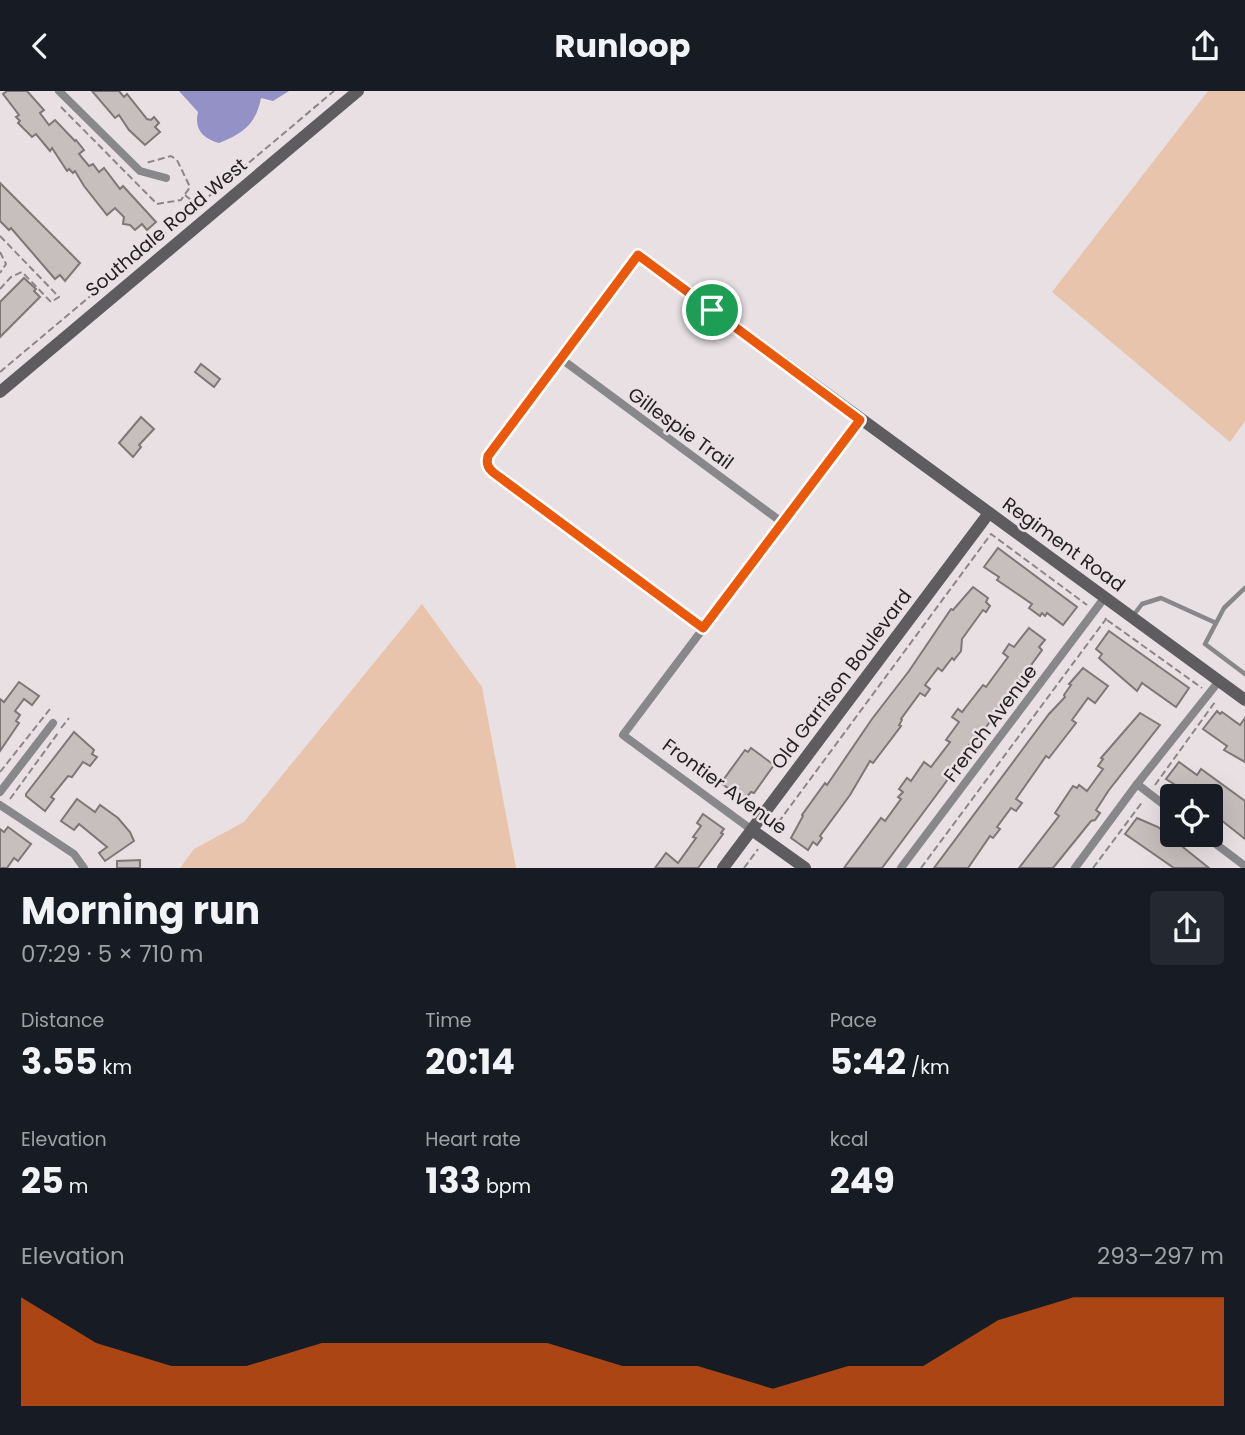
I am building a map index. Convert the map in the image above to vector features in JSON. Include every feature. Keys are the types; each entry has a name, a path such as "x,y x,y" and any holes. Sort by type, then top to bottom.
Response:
{"street":[{"path":"59,91 140,171 166,178"},
{"name":"Southdale Road West","path":"0,392 358,91"},
{"path":"638,255 488,456 489,468 494,473 703,628 860,420"},
{"name":"Regiment Road","path":"638,255 1245,700"},
{"name":"Gillespie Trail","path":"560,358 783,523"},
{"name":"Old Garrison Boulevard","path":"723,868 989,513"},
{"name":"French Avenue","path":"901,868 1105,597"},
{"name":"Frontier Avenue","path":"703,628 623,735 805,868"},
{"path":"1075,868 1137,784 1219,681"},
{"path":"0,792 53,723"},
{"path":"1137,784 1160,802"},
{"path":"0,805 74,854 84,868"},
{"path":"1220,847 1245,866"}],"lane":[{"path":"1245,588 1224,608 1205,644 1245,674"},
{"path":"1132,617 1142,604 1161,598 1216,623"}],"path":[{"path":"0,372 334,91"},
{"path":"185,194 192,202"},
{"path":"0,236 59,297 51,302 22,272 11,277 0,289"},
{"path":"0,252 6,264 0,273"},
{"path":"768,835 991,534 1087,605"},
{"path":"1097,612 1206,692"},
{"path":"922,868 1106,619"},
{"path":"1156,784 1216,701"},
{"path":"0,772 50,709"},
{"path":"9,800 69,718"},
{"path":"1093,868 1148,795"},
{"path":"744,868 760,846"}],"shaded area":[{"path":"1208,91 1245,91 1245,421 1230,442 1052,292"},
{"path":"422,604 482,687 516,868 180,868 194,849 244,822"}],"water":[{"path":"179,91 289,91 273,101 261,98 256,115 247,127 219,143 208,139 201,132 197,124 198,112"}],"building":[{"path":"7,91 27,91 44,110 40,113 49,125 55,120 76,140 84,150 79,154 89,166 93,164 99,172 104,168 120,189 123,186 156,222 147,230 142,224 135,230 130,225 123,224 124,217 115,208 107,215 75,171 67,171 52,148 50,151 36,134 32,137 18,123 20,121 16,117 19,115 3,94"},
{"path":"92,91 119,91 124,97 127,94 147,119 154,117 159,123 155,127 160,132 145,145 129,130 119,115 115,118"},
{"path":"0,183 80,263 65,281 60,275 55,279 11,228 9,230 0,221"},
{"path":"24,278 40,297 0,337 0,302"},
{"path":"201,364 220,379 214,387 195,372"},
{"path":"141,417 154,429 139,445 141,447 133,457 119,443"},
{"path":"998,548 1077,607 1063,625 1047,613 1040,616 1029,608 1032,604 997,580 999,577 984,567"},
{"path":"973,587 988,598 986,602 990,606 986,612 983,610 962,639 961,651 954,660 952,658 942,671 938,668 925,685 930,689 925,696 920,693 901,719 901,726 873,763 870,761 850,795 820,836 822,838 817,845 813,842 808,850 791,838 802,815 825,783 827,785 951,609 953,610"},
{"path":"1029,628 1045,640 1039,647 1042,650 984,730 981,728 969,745 971,747 882,868 844,868 881,818 885,821 901,799 898,797 903,792 899,789 907,778 911,781 924,762 931,767 950,742 946,740 959,722 952,717 958,709 962,712 983,685 986,687 1008,657 1003,653 1009,644 1014,647"},
{"path":"1109,631 1189,688 1176,707 1142,683 1137,691 1099,658 1102,654 1096,649"},
{"path":"1083,668 1108,686 1095,703 1088,698 1072,720 1076,723 1049,758 1046,756 1016,799 1022,803 1016,811 1011,808 997,827 1000,829 993,838 990,836 968,868 934,868 1049,714 1065,697 1071,685 1069,684"},
{"path":"19,682 39,696 32,705 24,699 15,711 20,715 16,721 19,723 0,751 0,699 4,702"},
{"path":"1217,711 1240,725 1245,718 1245,762 1224,750 1227,746 1203,729"},
{"path":"1140,713 1160,725 1109,790 1096,810 1100,813 1095,820 1091,821 1053,868 1019,868 1059,816 1055,813 1073,786 1077,788 1079,785 1087,791 1103,769 1098,766 1103,759 1101,758"},
{"path":"74,732 94,750 92,754 97,757 90,766 83,762 72,777 68,776 51,797 54,799 45,811 26,794"},
{"path":"751,748 774,765 754,793 751,792 744,800 721,783 745,750 748,752"},
{"path":"1179,762 1197,775 1201,769 1222,784 1174,784 1166,779"},
{"path":"1223,785 1245,801 1245,839 1223,822"},
{"path":"77,799 95,812 100,805 118,818 134,841 105,861 99,853 107,847 79,824 74,830 61,821"},
{"path":"703,814 724,829 698,868 655,868 666,853 678,863 696,838 693,837 701,826 697,823"},
{"path":"1137,818 1160,829 1160,847 1183,847 1209,868 1174,868 1125,834"},
{"path":"8,827 31,844 18,861 14,858 7,868 0,868 0,829 4,832"},
{"path":"140,860 140,868 117,868 117,861"}],"route":[{"path":"638,255 712,310 860,420 703,628 494,473 487,462 488,456 638,255"}]}
